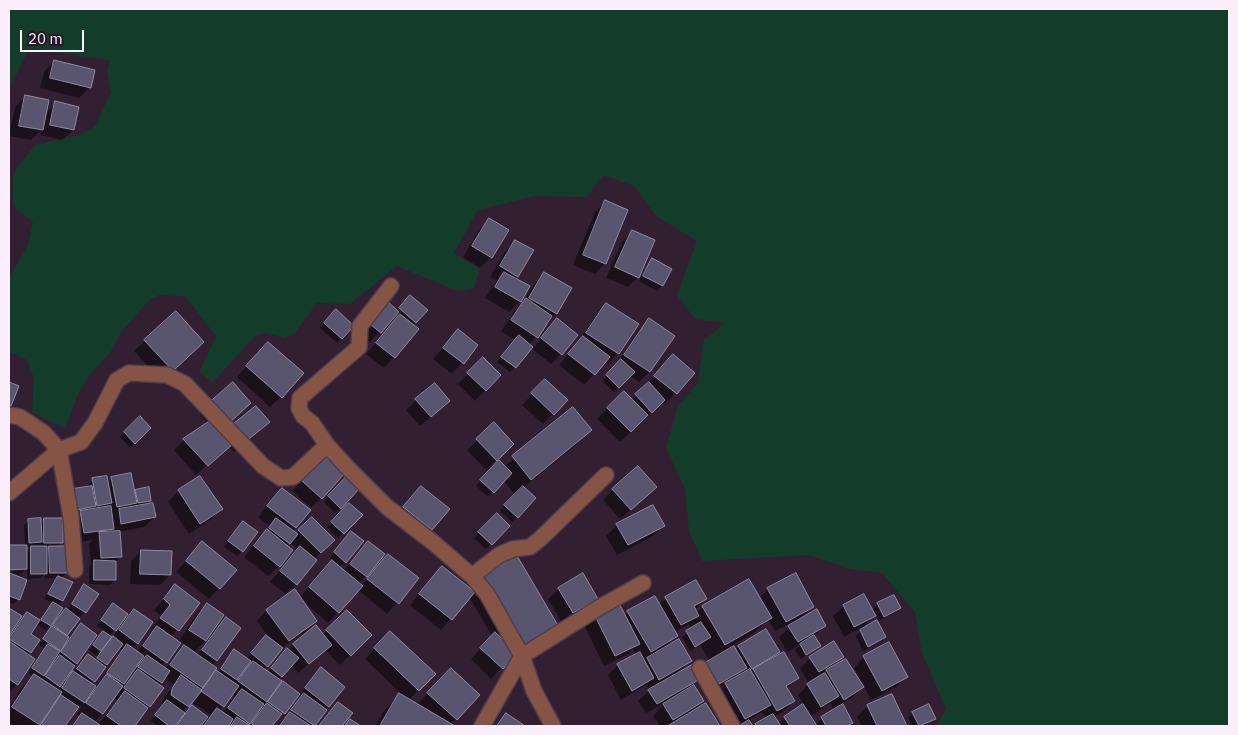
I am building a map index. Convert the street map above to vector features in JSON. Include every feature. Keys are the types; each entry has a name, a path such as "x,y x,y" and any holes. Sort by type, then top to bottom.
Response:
{"street":[{"path":"391,286 360,326 359,347 300,398 299,408 303,416 312,423 326,445 388,507 472,576 487,594 522,656 534,691 553,726"},
{"path":"9,493 59,450 81,442 95,423 117,380 129,373 167,375 185,384 263,466 281,478 293,477 326,445"},
{"path":"9,416 20,418 44,433 59,450 71,517 75,570"},
{"path":"472,576 499,555 513,549 530,547 606,475"},
{"path":"482,726 522,656 600,607 643,583"},
{"path":"700,668 732,726"}],"green space":[{"path":"9,9 1229,9 1229,726 937,726 946,709 922,653 915,612 882,573 850,569 809,555 702,561 689,531 685,489 666,448 678,406 698,383 704,340 725,323 695,319 677,295 697,241 656,216 634,186 603,175 587,197 535,196 478,210 454,253 480,269 474,288 458,291 397,266 350,304 317,303 294,334 284,338 265,333 255,336 212,383 200,371 216,336 185,296 159,295 149,300 121,332 111,351 89,376 78,394 65,428 32,413 34,378 27,360 9,351 9,278 28,245 33,222 16,209 13,200 13,178 17,168 35,145 80,135 95,126 111,92 107,73 110,60 29,49 9,89"}],"building":[{"path":"54,60 95,70 91,88 50,78"},
{"path":"25,95 49,100 43,130 19,126"},
{"path":"55,101 79,107 74,130 50,125"},
{"path":"605,200 628,210 606,264 583,255"},
{"path":"489,218 509,230 492,258 472,246"},
{"path":"632,230 655,240 639,278 615,267"},
{"path":"515,240 534,250 518,277 500,266"},
{"path":"652,258 672,269 663,286 643,276"},
{"path":"504,272 530,286 521,302 495,287"},
{"path":"544,272 572,288 557,314 529,298"},
{"path":"410,295 428,310 416,323 399,308"},
{"path":"384,298 399,312 381,333 365,320"},
{"path":"526,298 552,316 538,338 511,320"},
{"path":"606,303 639,324 619,354 586,333"},
{"path":"336,309 354,326 342,339 324,323"},
{"path":"176,311 204,342 173,371 144,340"},
{"path":"400,314 419,329 395,358 376,343"},
{"path":"557,318 578,335 562,355 541,338"},
{"path":"649,318 675,336 650,372 624,355"},
{"path":"458,329 478,345 464,364 443,348"},
{"path":"519,335 533,347 516,368 501,357"},
{"path":"583,336 610,357 595,375 568,354"},
{"path":"268,342 304,373 282,398 246,366"},
{"path":"673,354 695,373 677,394 654,376"},
{"path":"483,357 501,375 486,391 467,373"},
{"path":"621,359 635,372 619,388 606,375"},
{"path":"545,379 568,400 554,415 531,393"},
{"path":"9,382 19,386 9,411"},
{"path":"233,382 251,403 228,424 209,403"},
{"path":"649,382 665,400 652,413 635,394"},
{"path":"435,383 450,401 431,417 415,399"},
{"path":"624,391 648,415 631,432 607,408"},
{"path":"256,406 270,422 245,442 231,426"},
{"path":"573,407 592,430 531,480 512,456"},
{"path":"140,416 151,428 135,444 124,432"},
{"path":"210,421 233,444 208,466 183,439"},
{"path":"494,422 514,444 497,461 476,439"},
{"path":"324,455 345,473 322,499 301,480"},
{"path":"499,460 512,473 494,493 480,480"},
{"path":"638,466 657,487 631,510 612,489"},
{"path":"131,473 137,503 117,507 111,477"},
{"path":"107,476 112,503 97,506 92,478"},
{"path":"200,476 223,509 200,524 178,490"},
{"path":"346,477 359,489 341,509 328,496"},
{"path":"92,486 96,506 77,510 73,489"},
{"path":"421,486 450,509 432,530 403,507"},
{"path":"523,486 536,498 518,518 504,505"},
{"path":"149,487 151,501 138,503 135,490"},
{"path":"282,488 311,510 296,528 267,506"},
{"path":"153,503 156,517 121,524 119,509"},
{"path":"349,503 363,515 344,534 331,522"},
{"path":"653,505 665,526 628,545 616,524"},
{"path":"111,506 114,529 84,533 80,511"},
{"path":"497,513 510,526 492,545 478,532"},
{"path":"312,517 335,540 321,553 298,530"},
{"path":"41,518 42,542 29,543 28,519"},
{"path":"44,518 63,518 63,543 44,543"},
{"path":"276,518 298,534 290,544 269,528"},
{"path":"243,521 258,532 243,552 228,541"},
{"path":"267,529 293,550 280,567 254,546"},
{"path":"120,531 122,557 101,558 99,532"},
{"path":"351,531 364,541 346,563 334,552"},
{"path":"202,541 237,570 220,589 186,561"},
{"path":"368,541 385,554 367,577 350,564"},
{"path":"9,545 27,545 27,569 9,570"},
{"path":"31,546 47,546 47,574 31,574"},
{"path":"49,546 67,546 67,573 50,573"},
{"path":"300,546 317,560 297,585 280,571"},
{"path":"141,550 172,551 171,575 140,574"},
{"path":"388,554 419,578 399,604 367,579"},
{"path":"516,554 560,629 524,649 480,574"},
{"path":"94,560 116,561 116,580 94,580"},
{"path":"332,560 363,586 339,613 309,587"},
{"path":"442,566 475,592 452,620 419,594"},
{"path":"10,573 27,580 20,600 9,596"},
{"path":"583,573 598,599 573,613 558,588"},
{"path":"796,573 814,607 786,622 767,588"},
{"path":"58,576 73,582 63,601 48,594"},
{"path":"749,579 772,618 725,645 702,606"},
{"path":"696,580 707,599 694,606 699,616 681,625 665,597"},
{"path":"84,584 99,594 86,613 72,604"},
{"path":"175,584 200,603 179,631 160,618 170,605 164,599"},
{"path":"295,589 317,621 289,641 266,610"},
{"path":"864,594 876,616 854,627 843,605"},
{"path":"894,595 901,608 884,617 877,603"},
{"path":"655,596 678,636 651,652 627,611"},
{"path":"53,602 63,608 51,626 41,620"},
{"path":"113,603 128,614 116,631 101,620"},
{"path":"207,603 224,615 206,641 189,630"},
{"path":"619,603 640,644 615,656 595,616"},
{"path":"9,608 22,616 9,636"},
{"path":"66,608 80,619 67,636 53,625"},
{"path":"134,609 153,622 138,644 119,630"},
{"path":"817,609 826,626 798,642 788,626"},
{"path":"347,610 372,635 351,656 326,630"},
{"path":"27,612 40,620 31,634 40,640 31,653 9,639"},
{"path":"226,617 241,628 217,661 202,650"},
{"path":"877,620 886,637 868,647 860,630"},
{"path":"701,622 711,637 695,647 686,631"},
{"path":"81,623 97,635 77,664 61,652"},
{"path":"316,625 332,645 309,664 293,644"},
{"path":"52,626 69,637 61,651 43,639"},
{"path":"157,626 181,643 167,663 143,646"},
{"path":"766,629 780,652 752,669 738,646"},
{"path":"103,631 112,637 101,651 93,645"},
{"path":"390,631 436,674 419,691 374,648"},
{"path":"495,632 518,653 503,669 480,648"},
{"path":"266,635 283,648 268,667 251,653"},
{"path":"814,635 821,646 806,655 800,644"},
{"path":"113,636 123,644 107,665 97,658"},
{"path":"679,639 692,661 659,680 647,658"},
{"path":"9,641 35,659 18,685 9,679"},
{"path":"834,641 844,657 819,672 809,657"},
{"path":"889,642 908,677 882,691 863,656"},
{"path":"48,644 60,651 44,676 32,668"},
{"path":"127,644 144,656 124,684 107,673"},
{"path":"184,645 217,668 203,688 170,665"},
{"path":"734,646 747,668 717,685 705,663"},
{"path":"287,648 299,658 282,677 271,668"},
{"path":"234,649 251,661 237,680 221,669"},
{"path":"640,652 654,678 632,691 617,664"},
{"path":"784,652 799,678 786,686 795,701 777,711 753,669"},
{"path":"88,654 106,667 95,682 77,669"},
{"path":"60,655 75,666 60,687 45,676"},
{"path":"147,655 170,671 162,683 138,667"},
{"path":"846,659 864,687 844,700 826,670"},
{"path":"253,661 282,681 267,702 238,681"},
{"path":"692,665 700,679 657,704 648,690"},
{"path":"321,667 345,687 329,707 305,688"},
{"path":"451,668 480,695 457,720 427,693"},
{"path":"138,669 164,688 150,707 124,688"},
{"path":"750,669 771,705 745,719 725,683"},
{"path":"216,670 239,686 224,707 201,691"},
{"path":"73,671 96,686 85,703 62,688"},
{"path":"825,673 839,696 821,707 807,684"},
{"path":"34,674 62,692 40,725 12,707"},
{"path":"107,674 123,686 103,714 86,703"},
{"path":"181,675 202,690 189,707 171,695 172,689"},
{"path":"283,681 300,694 285,714 268,702"},
{"path":"694,685 704,701 673,720 663,704"},
{"path":"242,689 264,704 250,724 228,708"},
{"path":"125,691 148,708 135,726 121,726 107,716"},
{"path":"304,693 327,710 315,726 291,710"},
{"path":"399,693 455,726 380,726"},
{"path":"892,694 907,726 877,726 867,705"},
{"path":"61,695 79,707 65,726 45,726 42,724"},
{"path":"167,700 185,713 175,726 169,726 155,715"},
{"path":"338,702 353,713 342,726 319,726"},
{"path":"267,703 282,714 272,726 255,726 252,724"},
{"path":"706,703 720,726 668,726"},
{"path":"803,704 817,726 790,726 784,717"},
{"path":"843,704 853,723 847,726 826,726 821,717"},
{"path":"929,704 936,719 919,726 912,712"},
{"path":"192,705 208,717 201,726 177,726"},
{"path":"217,708 233,719 229,726 204,726"},
{"path":"290,712 311,726 280,726"},
{"path":"82,713 100,725 73,726"},
{"path":"506,713 525,726 497,726"},
{"path":"773,714 781,726 757,726 755,724"},
{"path":"237,717 251,726 231,726"},
{"path":"350,719 361,726 345,726"},
{"path":"749,720 753,726 739,726"}]}
